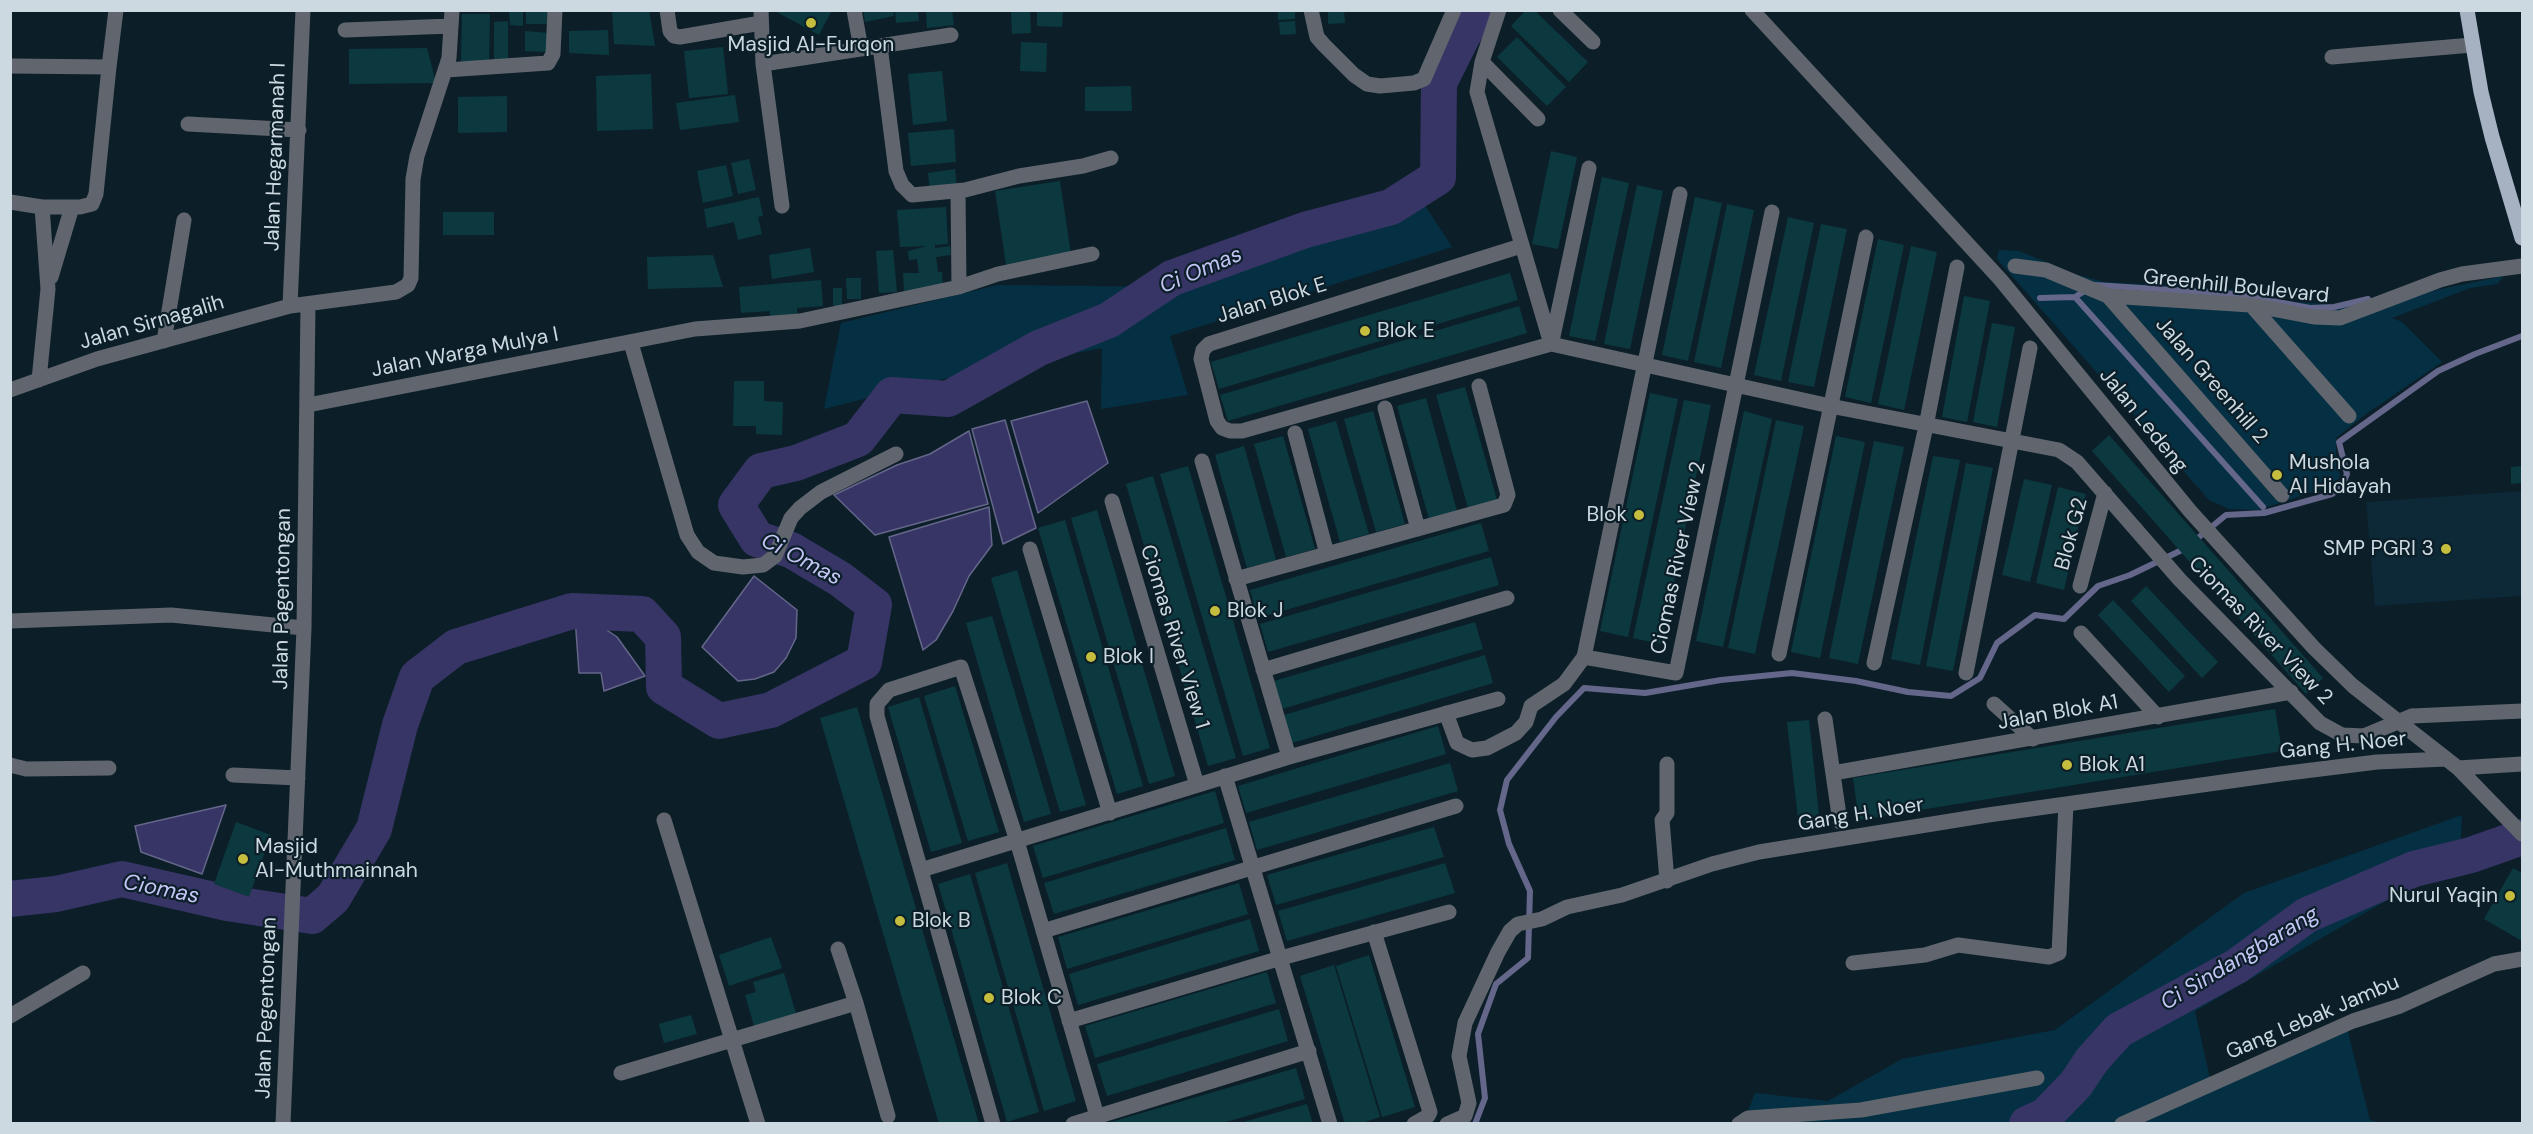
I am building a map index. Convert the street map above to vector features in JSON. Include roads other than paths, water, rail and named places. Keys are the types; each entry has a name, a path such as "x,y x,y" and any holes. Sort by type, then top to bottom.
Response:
{"main road":[{"path":"2467,10 2472,45 2492,137 2523,238"}],"street":[{"path":"10,202 42,207 86,207 92,204 96,194 116,10"},
{"name":"Jalan Hegarmanah I","path":"290,306 303,10"},
{"path":"452,10 446,70 548,63 553,54 555,10"},
{"path":"667,10 670,31 680,37 761,17 763,64 782,206"},
{"path":"854,10 861,49"},
{"path":"1311,10 1317,37 1324,45 1354,75 1367,84 1380,86 1414,84 1424,79 1454,10"},
{"path":"1499,10 1482,62 1477,92 1551,344"},
{"path":"1560,10 1593,42"},
{"name":"Jalan Ledeng","path":"1752,10 2000,279 2213,538 2353,686 2452,763 2523,834"},
{"path":"345,30 451,26"},
{"path":"763,64 951,35"},
{"path":"2332,57 2472,45"},
{"path":"880,46 896,171 902,185 912,195 958,191 1111,158"},
{"path":"1482,62 1538,119"},
{"path":"10,66 109,67"},
{"name":"Jalan Sirnagalih","path":"10,390 97,359 290,306 396,292 408,285 411,278 413,179 417,156 446,70"},
{"path":"188,124 299,130"},
{"path":"1551,344 1589,168"},
{"path":"958,191 959,287"},
{"path":"1446,713 1457,743 1472,750 1487,748 1516,734 1526,722 1531,705 1564,684 1584,657 1680,194"},
{"path":"39,380 48,288 42,207"},
{"path":"48,288 72,207"},
{"name":"Ciomas River View 2","path":"1584,657 1676,673 1772,212"},
{"path":"164,341 184,220"},
{"path":"1779,654 1866,237"},
{"name":"Jalan Blok E","path":"1521,246 1209,344 1203,350 1201,359 1217,422 1222,428 1230,431 1242,431 1551,344"},
{"name":"Jalan Warga Mulya I","path":"308,405 695,329 800,321 959,287 998,274 1092,254"},
{"name":"Greenhill Boulevard","path":"2014,266 2046,270 2103,295 2251,305 2304,315 2340,318 2440,280 2462,274 2523,266"},
{"path":"1874,663 1926,426 1957,267"},
{"name":"Jalan Greenhill 2","path":"2103,295 2282,495"},
{"name":"Jalan Pagentongan","path":"293,895 304,628 308,305"},
{"path":"2251,305 2349,416"},
{"path":"631,343 692,545 714,563 754,567 763,565 775,556 791,518 800,508 821,492 896,454"},
{"name":"Ciomas River View 2","path":"1551,344 1830,406 2059,450 2077,462 2180,580 2320,723 2342,735 2364,736 2412,716 2523,711"},
{"path":"1966,673 2030,348"},
{"path":"1236,579 1504,505 1508,495 1479,386"},
{"path":"1385,408 1418,529"},
{"path":"1295,433 1327,554"},
{"path":"1202,461 1289,757"},
{"name":"Blok G2","path":"2080,586 2104,493"},
{"name":"Ciomas River View 1","path":"1112,501 1197,785"},
{"path":"1030,549 1110,813"},
{"path":"1263,670 1507,598"},
{"path":"10,621 171,615 304,628"},
{"path":"2081,633 2158,717"},
{"path":"993,1124 877,716 878,704 889,690 961,667 1017,841 1097,1116"},
{"name":"Jalan Blok A1","path":"1833,773 2291,692"},
{"path":"921,870 1289,757 1498,699"},
{"path":"1994,704 2033,739"},
{"path":"1825,718 1840,822"},
{"name":"Gang H. Noer","path":"1447,1124 1466,1116 1469,1103 1460,1056 1465,1023 1498,952 1510,931 1518,924 1542,919 1567,907 1622,895 1712,864 1759,852 2066,804 2355,764 2523,764"},
{"path":"10,765 26,769 109,768"},
{"path":"1667,765 1667,813 1662,820 1668,881"},
{"path":"233,775 298,778"},
{"path":"1225,776 1330,1124"},
{"path":"1853,963 1925,955 1958,945 2049,957 2059,953 2066,804"},
{"path":"1043,931 1456,806"},
{"path":"664,820 758,1124"},
{"name":"Jalan Pegentongan","path":"283,1124 293,895"},
{"path":"1069,1022 1281,958 1449,912"},
{"path":"1374,932 1430,1112 1428,1116 1414,1124"},
{"path":"838,949 888,1116"},
{"name":"Gang Lebak Jambu","path":"2122,1124 2354,1021 2400,1006 2494,964 2523,959"},
{"path":"10,1016 83,973"},
{"path":"621,1072 856,1003"},
{"path":"1073,1124 1308,1052"},
{"path":"1739,1124 1748,1118 1861,1110 2037,1078"}],"waterway":[{"name":"Ci Omas","path":"10,899 56,894 122,879 227,903 312,916 333,898 374,829 400,725 417,677 456,647 572,611 642,614 663,637 664,687 719,721 771,710 864,662 874,605 840,579 791,550 757,539 736,505 761,471 796,463 858,439 892,395 948,399 1039,348 1109,320 1172,278 1305,230 1391,207 1438,177 1439,83 1463,35 1479,10"},
{"path":"2095,285 2234,294 2310,308 2334,307 2368,299"},
{"path":"2040,298 2075,297 2086,290"},
{"path":"2075,297 2263,507"},
{"path":"2193,542 2226,515 2264,513 2332,494 2341,488 2347,474 2339,442 2438,371 2522,336"},
{"path":"1475,1124 1485,1098 1478,1034 1496,984 1528,958 1530,891 1509,844 1500,810 1507,780 1556,717 1584,688 1645,693 1721,680 1792,673 1856,681 1908,692 1951,696 1980,678 1997,643 2035,615 2064,619 2098,586 2130,575 2186,548"},
{"name":"Ci Sindangbarang","path":"2027,1124 2045,1116 2076,1084 2092,1060 2119,1030 2237,966 2307,915 2414,869 2471,855 2522,837"}],"place":[{"name":"Masjid Al-Furqon","path":"811,23"},
{"name":"Blok E","path":"1365,331"},
{"name":"Mushola Al Hidayah","path":"2277,475"},
{"name":"Blok","path":"1639,515"},
{"name":"SMP PGRI 3","path":"2446,549"},
{"name":"Blok J","path":"1215,611"},
{"name":"Blok I","path":"1091,657"},
{"name":"Blok A1","path":"2067,765"},
{"name":"Masjid Al-Muthmainnah","path":"243,859"},
{"name":"Nurul Yaqin","path":"2510,896"},
{"name":"Blok B","path":"900,921"},
{"name":"Blok C","path":"989,998"}],"water label":[{"name":"Ciomas","path":"161,890"}]}
